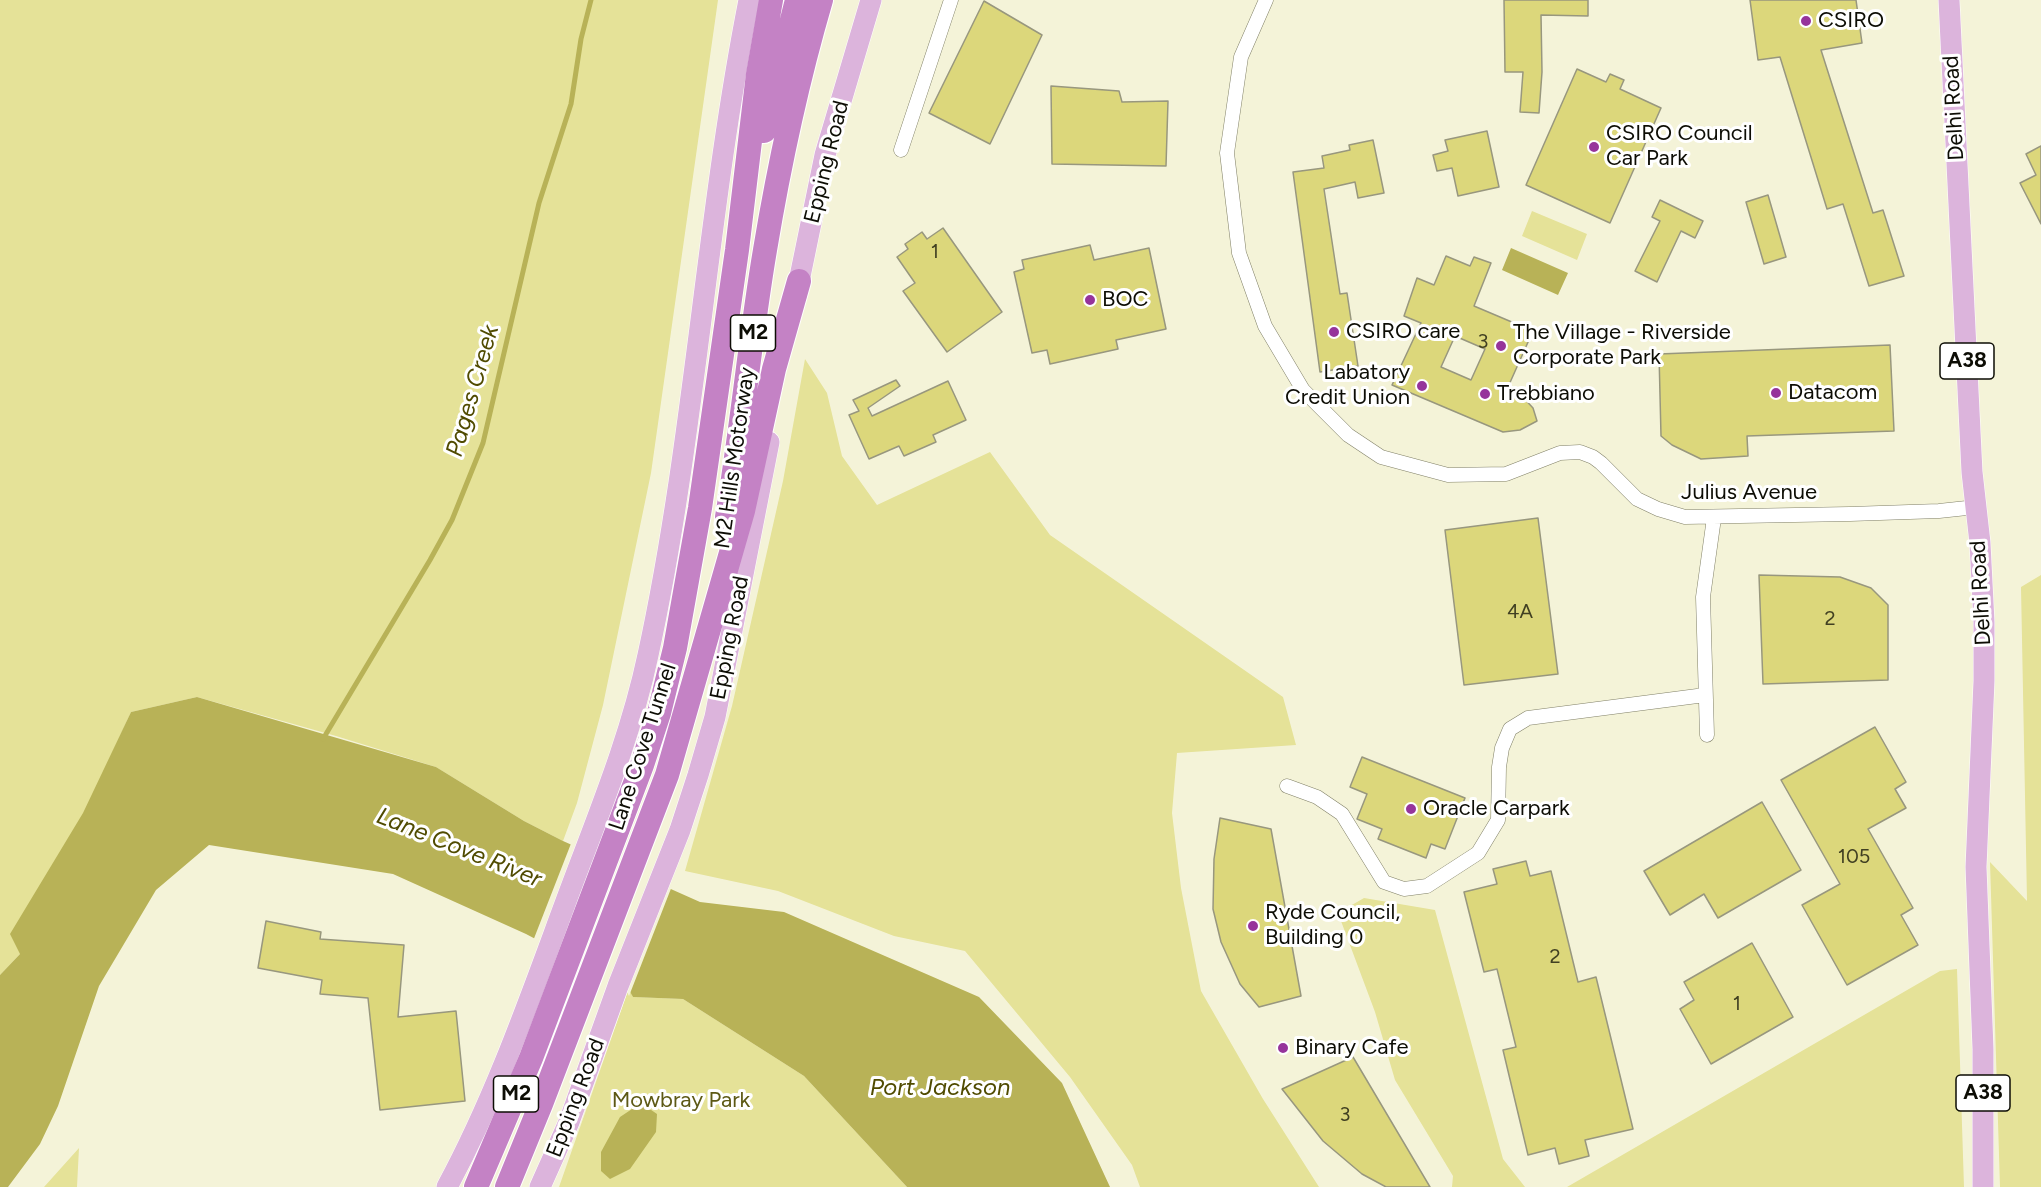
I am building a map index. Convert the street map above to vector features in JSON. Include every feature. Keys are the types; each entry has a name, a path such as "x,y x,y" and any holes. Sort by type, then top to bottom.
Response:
{"highway":[{"name":"M2","path":"737,250 758,74 771,0"},
{"name":"M2","path":"737,250 796,0"},
{"name":"M2 Hills Motorway","path":"699,669 729,503 765,252 779,173 821,0"},
{"name":"Lane Cove Tunnel","path":"476,1187 531,1058 542,997 618,828 659,713 675,648 698,520 737,250"},
{"name":"M2","path":"699,669 744,511 774,369 799,281"},
{"name":"Lane Cove Tunnel","path":"507,1187 645,835 670,764 699,669"}],"main road":[{"path":"447,1187 542,997 600,809 635,706 661,593 731,97 749,0"},
{"name":"Epping Road","path":"540,1187 568,1122 680,830 715,717 825,155 871,0"},
{"name":"Delhi Road","path":"1949,0 1972,472 1980,543 1984,669 1976,867 1983,1049 1983,1187"}],"street":[{"path":"901,150 951,0"},
{"name":"Julius Avenue","path":"1266,0 1241,57 1227,153 1239,253 1265,326 1302,390 1348,435 1381,457 1448,475 1506,474 1560,453 1580,452 1593,457 1637,499 1685,517 1939,511 1976,507"},
{"path":"1707,735 1703,597 1714,518"},
{"path":"1287,786 1317,797 1342,814 1384,882 1404,889 1427,886 1478,853 1498,820 1499,767 1502,748 1510,729 1528,718 1537,716 1705,695"}],"green space":[{"path":"0,0 718,0 651,473 603,705 577,803 563,841 524,821 436,767 336,736 197,697 131,712 20,954 0,975"},
{"path":"1532,211 1587,234 1577,260 1522,236"},
{"path":"805,359 827,393 842,456 877,505 990,452 1050,535 1283,697 1296,745 1177,753 1172,813 1181,888 1201,991 1263,1099 1319,1187 1140,1187 1132,1165 1070,1077 965,951 894,936 778,891 685,871 732,706 783,481"},
{"path":"2041,575 2041,1187 2000,1187 1990,862 2027,901 2021,587"},
{"path":"1364,898 1435,910 1503,1159 1525,1187 1452,1187 1453,1176 1395,1080 1375,1012 1338,913"},
{"path":"1957,969 1964,1187 1567,1187 1940,971"},
{"name":"Mowbray Park","path":"629,988 633,997 683,999 804,1076 907,1187 559,1187"},
{"path":"79,1148 77,1187 44,1187"}],"water":[{"path":"1511,248 1568,273 1558,295 1502,270"},
{"name":"Port Jackson","path":"197,697 436,767 524,821 563,841 700,902 784,912 979,997 1062,1083 1110,1187 907,1187 804,1076 683,999 633,997 628,988 526,934 393,874 209,845 156,890 99,986 58,1106 40,1144 8,1187 0,1187 0,975 20,954 10,934 83,813 131,712"},
{"path":"641,1103 657,1114 656,1132 630,1169 610,1179 601,1171 601,1152 620,1117"}],"pier":[{"path":"572,841 672,886 629,996 626,990 533,941"}],"building":[{"path":"1504,0 1588,0 1588,16 1541,15 1542,72 1539,113 1520,112 1523,72 1505,72"},
{"path":"1750,0 1856,0 1862,43 1821,50 1873,213 1883,210 1904,276 1869,286 1843,204 1827,209 1780,57 1758,60"},
{"path":"984,1 1042,35 990,144 929,113"},
{"name":"CSIRO Council Car Park","path":"1577,69 1606,82 1610,74 1624,80 1620,89 1661,108 1610,223 1526,185"},
{"path":"1051,86 1119,91 1122,102 1168,101 1166,166 1052,164"},
{"path":"1487,131 1499,187 1458,196 1452,168 1437,171 1433,155 1448,151 1445,140"},
{"path":"1373,140 1384,193 1358,198 1355,182 1324,189 1340,294 1347,293 1358,366 1320,372 1293,172 1324,168 1322,156 1350,150 1349,145"},
{"path":"2041,146 2041,224 2020,183 2036,175 2026,154"},
{"path":"1768,195 1786,257 1764,264 1746,202"},
{"path":"1660,200 1703,221 1695,238 1681,231 1657,282 1635,271 1660,221 1652,217"},
{"path":"943,228 1002,312 947,352 903,291 915,283 897,257 908,249 905,244 922,232 927,239"},
{"name":"BOC","path":"1090,245 1094,260 1149,248 1166,329 1116,340 1118,349 1050,364 1047,350 1032,353 1014,272 1024,269 1022,260"},
{"name":"The Village - Riverside Corporate Park","path":"1446,256 1470,266 1474,257 1491,263 1474,306 1533,331 1508,387 1520,394 1533,408 1537,421 1520,430 1503,432 1392,385 1421,323 1404,316 1417,278 1434,285","holes":["1455,336 1485,349 1471,380 1441,367"]},
{"name":"Datacom","path":"1890,345 1894,431 1747,436 1748,456 1701,459 1672,445 1661,436 1659,354"},
{"path":"896,380 900,386 868,408 872,416 948,381 966,420 933,435 936,442 904,456 899,446 869,459 849,415 859,411 853,400"},
{"path":"1538,518 1558,674 1464,685 1445,530"},
{"path":"1759,575 1840,577 1871,588 1888,605 1888,680 1763,684"},
{"path":"1875,727 1906,782 1895,789 1906,808 1868,829 1913,908 1901,915 1918,945 1847,985 1802,905 1840,884 1781,780"},
{"name":"Oracle Carpark","path":"1362,757 1465,798 1445,849 1431,844 1426,858 1378,839 1382,829 1357,819 1367,794 1350,787"},
{"path":"1762,802 1801,870 1718,918 1704,894 1670,915 1644,871"},
{"name":"Ryde Council, Building 0","path":"1220,818 1271,829 1301,996 1259,1007 1240,984 1221,942 1213,909 1214,859"},
{"path":"1526,861 1530,876 1551,871 1578,982 1596,977 1633,1129 1585,1140 1589,1156 1559,1164 1555,1148 1528,1155 1503,1050 1516,1047 1497,969 1484,972 1464,892 1497,884 1493,869"},
{"path":"266,921 321,932 320,939 404,945 398,1017 456,1011 465,1101 380,1110 368,998 320,994 322,980 258,968"},
{"path":"1752,943 1793,1017 1711,1064 1680,1009 1694,1000 1684,982"},
{"path":"1353,1057 1430,1187 1386,1187 1362,1174 1323,1141 1282,1089"}],"waterway":[{"name":"Pages Creek","path":"323,739 452,520 483,443 539,203 571,104 581,39 591,0"}],"place":[{"name":"CSIRO","path":"1806,21"},
{"name":"CSIRO Council Car Park","path":"1594,147"},
{"name":"BOC","path":"1090,300"},
{"name":"CSIRO care","path":"1334,332"},
{"name":"The Village - Riverside Corporate Park","path":"1501,346"},
{"name":"Labatory Credit Union","path":"1422,386"},
{"name":"Datacom","path":"1776,393"},
{"name":"Trebbiano","path":"1485,394"},
{"name":"Oracle Carpark","path":"1411,809"},
{"name":"Ryde Council, Building 0","path":"1253,926"},
{"name":"Binary Cafe","path":"1283,1048"}],"water label":[{"name":"Lane Cove River","path":"459,848"}]}
